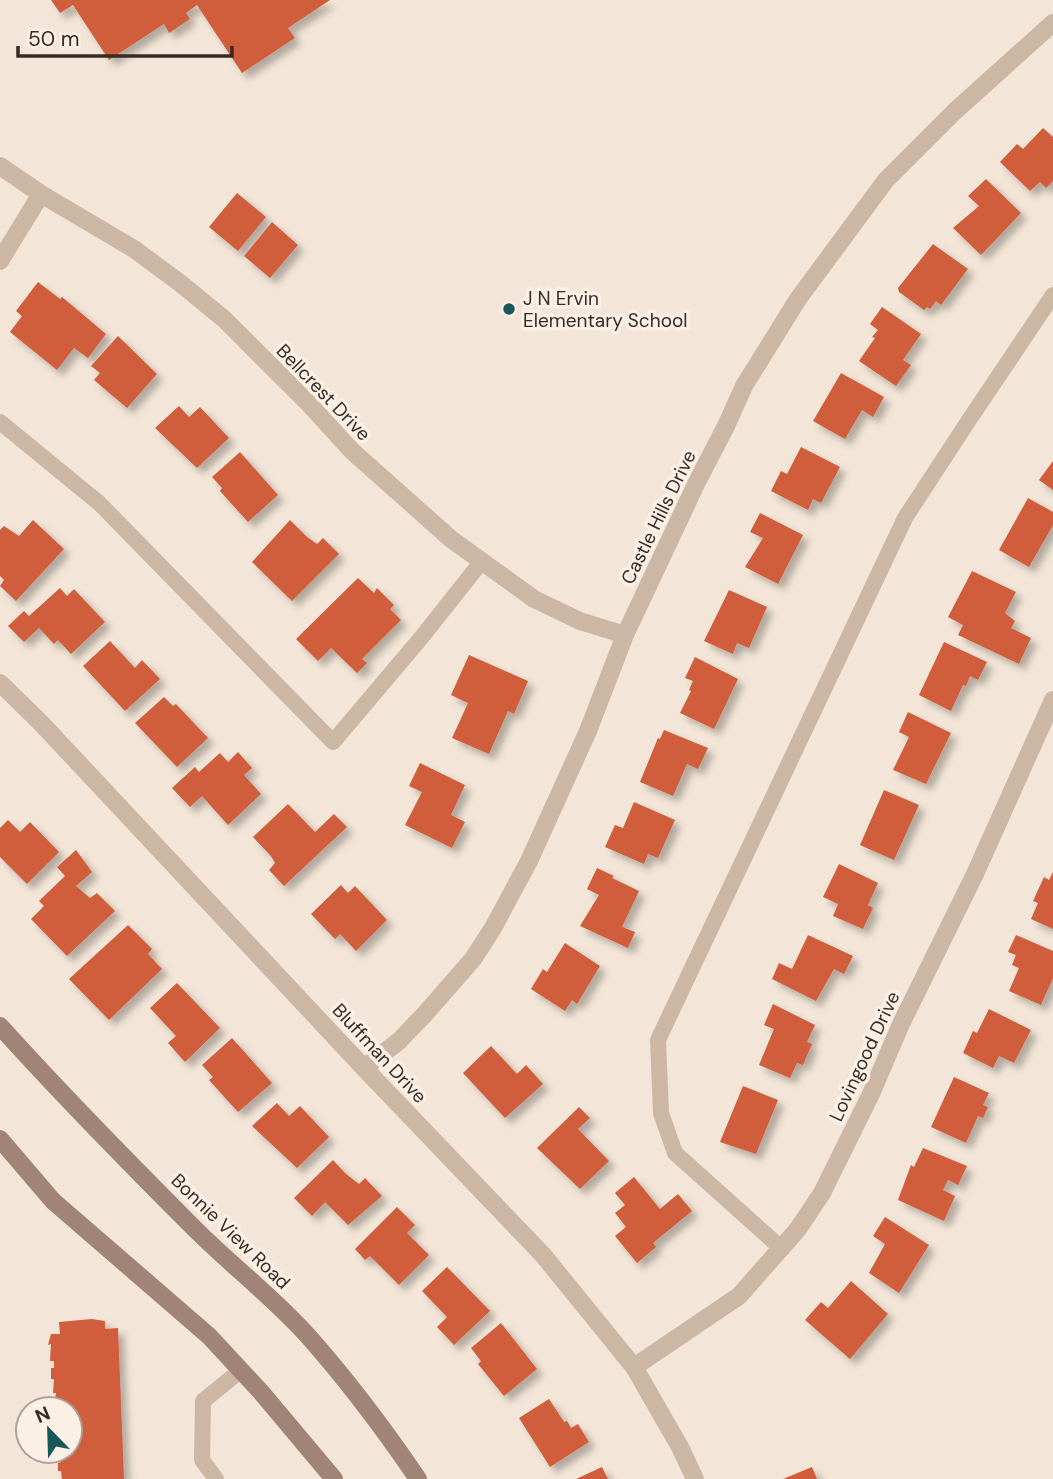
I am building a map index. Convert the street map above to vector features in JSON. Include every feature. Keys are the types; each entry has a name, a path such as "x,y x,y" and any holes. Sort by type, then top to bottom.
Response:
{"main road":[{"name":"Bonnie View Road","path":"0,1026 47,1078 197,1231 307,1335 373,1414 418,1479"},
{"path":"0,1139 53,1201 209,1336 261,1392 334,1479"}],"street":[{"name":"Castle Hills Drive","path":"364,1068 424,1016 473,958 494,928 529,861 588,731 625,635 697,482 744,386 798,299 886,180 954,112 1053,23"},
{"name":"Bellcrest Drive","path":"0,166 41,194 134,249 224,319 352,451 451,539 534,598 580,621 625,635"},
{"path":"0,261 41,194"},
{"name":"Bluffman Drive","path":"0,683 41,723 543,1255 634,1367 680,1447 695,1479"},
{"name":"Lovingood Drive","path":"634,1367 739,1296 782,1249 822,1193 975,874 1053,700"}],"lane":[{"path":"782,1249 675,1153 661,1113 658,1040 905,518 1053,295"},
{"path":"0,422 99,503 333,742 482,561"},
{"path":"216,1479 202,1460 203,1401 241,1370"}],"building":[{"path":"51,0 330,0 288,28 295,38 242,73 197,5 186,13 190,19 169,33 164,24 109,60 73,5 60,13"},
{"path":"1043,128 1053,137 1053,181 1046,188 1040,182 1030,191 1000,162 1017,144 1023,149"},
{"path":"986,179 1021,213 981,255 953,228 979,206 968,196"},
{"path":"237,193 266,217 238,251 209,227"},
{"path":"272,222 298,245 270,278 244,256"},
{"path":"933,244 968,269 941,305 936,301 930,309 927,307 924,310 899,292 898,288"},
{"path":"38,282 60,299 62,297 106,334 88,358 74,348 57,370 10,332 22,316 16,311"},
{"path":"882,307 921,334 903,360 911,365 896,386 859,361 875,338 872,337 878,330 870,324"},
{"path":"118,336 157,374 127,408 94,380 100,373 91,366"},
{"path":"841,373 884,397 873,417 862,410 845,439 813,421"},
{"path":"179,406 189,417 200,407 229,438 197,468 155,428"},
{"path":"801,447 840,467 821,503 813,499 808,510 771,491 781,471 787,474"},
{"path":"240,452 278,495 248,522 220,491 222,488 212,477"},
{"path":"1053,461 1053,490 1039,480"},
{"path":"1028,498 1053,512 1053,525 1029,567 999,550"},
{"path":"760,513 803,535 778,584 745,567 763,538 750,532"},
{"path":"33,520 64,549 16,601 0,586 4,580 0,576 0,530 4,526 19,536"},
{"path":"290,520 317,544 323,538 339,554 292,601 252,562"},
{"path":"972,571 1016,592 1005,613 1015,621 1011,628 1031,638 1019,664 958,635 963,625 948,617"},
{"path":"358,578 374,593 377,588 394,605 390,609 401,620 362,659 367,663 357,673 331,648 318,661 296,639"},
{"path":"60,588 67,596 74,589 105,622 71,654 58,640 54,644 39,628 24,642 8,626 24,611 29,616"},
{"path":"729,590 767,607 749,648 737,643 733,654 704,641"},
{"path":"110,641 135,668 142,660 160,679 125,711 83,666"},
{"path":"944,642 987,662 978,680 970,676 966,686 963,685 951,711 919,695"},
{"path":"469,655 528,681 514,714 508,711 489,754 452,738 468,703 451,695"},
{"path":"695,657 738,679 714,729 680,713 691,691 689,690 693,681 685,678"},
{"path":"164,697 173,706 176,704 208,738 177,767 135,723"},
{"path":"908,712 951,733 926,784 893,770 909,737 899,732"},
{"path":"664,730 708,748 698,769 687,764 673,796 640,782"},
{"path":"238,752 252,768 244,775 261,794 228,825 202,796 190,807 172,788 195,767 199,772 220,753 228,762"},
{"path":"420,763 465,785 451,815 465,822 452,848 405,825 422,792 409,786"},
{"path":"884,790 919,805 894,860 860,845"},
{"path":"634,802 675,820 658,858 648,854 644,864 605,847 615,825 623,828"},
{"path":"288,804 315,832 334,814 347,827 284,886 269,870 275,863 271,856 253,837"},
{"path":"8,820 20,832 30,822 59,852 27,884 0,857 0,828"},
{"path":"76,850 92,872 76,886 90,898 97,893 115,911 67,956 31,919 44,906 39,901 65,876 57,867"},
{"path":"839,864 878,883 868,905 873,908 863,929 833,916 838,904 823,897"},
{"path":"597,868 639,891 622,927 635,932 628,948 580,926 599,895 587,889"},
{"path":"1053,872 1053,929 1031,919 1038,903 1033,901 1044,877 1049,880"},
{"path":"341,885 348,893 355,886 387,920 356,951 340,934 335,939 311,914"},
{"path":"128,925 152,949 148,954 162,969 109,1020 69,979"},
{"path":"808,935 853,956 844,974 834,969 816,1001 772,979 779,963 792,969"},
{"path":"1016,935 1053,951 1053,978 1041,1005 1009,991 1019,968 1012,965 1016,955 1008,952"},
{"path":"565,943 600,966 577,1004 572,1000 565,1011 531,989 543,969 547,972"},
{"path":"177,983 220,1028 185,1062 168,1043 176,1036 150,1008"},
{"path":"773,1004 815,1025 807,1042 812,1044 803,1065 797,1063 790,1078 759,1065 774,1029 764,1025"},
{"path":"989,1009 1031,1030 1014,1063 999,1056 993,1068 963,1053 973,1031 977,1033"},
{"path":"232,1038 272,1083 238,1112 209,1080 213,1077 202,1065"},
{"path":"491,1046 517,1074 526,1065 543,1084 505,1118 463,1073"},
{"path":"954,1077 989,1093 983,1105 988,1107 983,1118 978,1116 966,1143 931,1127"},
{"path":"743,1086 778,1100 756,1154 720,1142"},
{"path":"277,1103 289,1116 300,1106 329,1137 297,1168 252,1126"},
{"path":"579,1107 590,1118 578,1129 609,1161 580,1189 537,1148"},
{"path":"923,1148 967,1166 958,1185 948,1180 943,1190 955,1196 944,1221 898,1200 911,1165 914,1167"},
{"path":"333,1160 359,1184 365,1178 382,1196 348,1225 325,1202 312,1216 294,1198"},
{"path":"634,1177 660,1209 678,1194 692,1211 653,1243 656,1247 637,1263 615,1236 626,1227 615,1213 625,1205 615,1193"},
{"path":"397,1207 415,1225 407,1233 429,1255 399,1285 370,1256 365,1260 355,1249"},
{"path":"885,1217 929,1245 899,1293 869,1273 885,1244 873,1236"},
{"path":"447,1267 490,1311 454,1345 437,1327 447,1317 422,1291"},
{"path":"851,1281 888,1314 850,1359 805,1320 821,1302 828,1308"},
{"path":"92,1319 105,1321 105,1329 118,1328 124,1479 62,1479 61,1471 58,1471 58,1465 84,1465 84,1395 53,1393 54,1379 51,1379 51,1368 54,1368 54,1361 50,1361 51,1344 48,1345 51,1334 60,1334 59,1322"},
{"path":"501,1323 537,1369 504,1396 478,1364 481,1361 471,1348"},
{"path":"549,1399 564,1422 567,1421 571,1428 578,1424 589,1442 550,1467 519,1418"},
{"path":"602,1467 608,1479 576,1479"},
{"path":"812,1467 817,1479 783,1479"}],"place":[{"name":"J N Ervin Elementary School","path":"509,309"}]}
